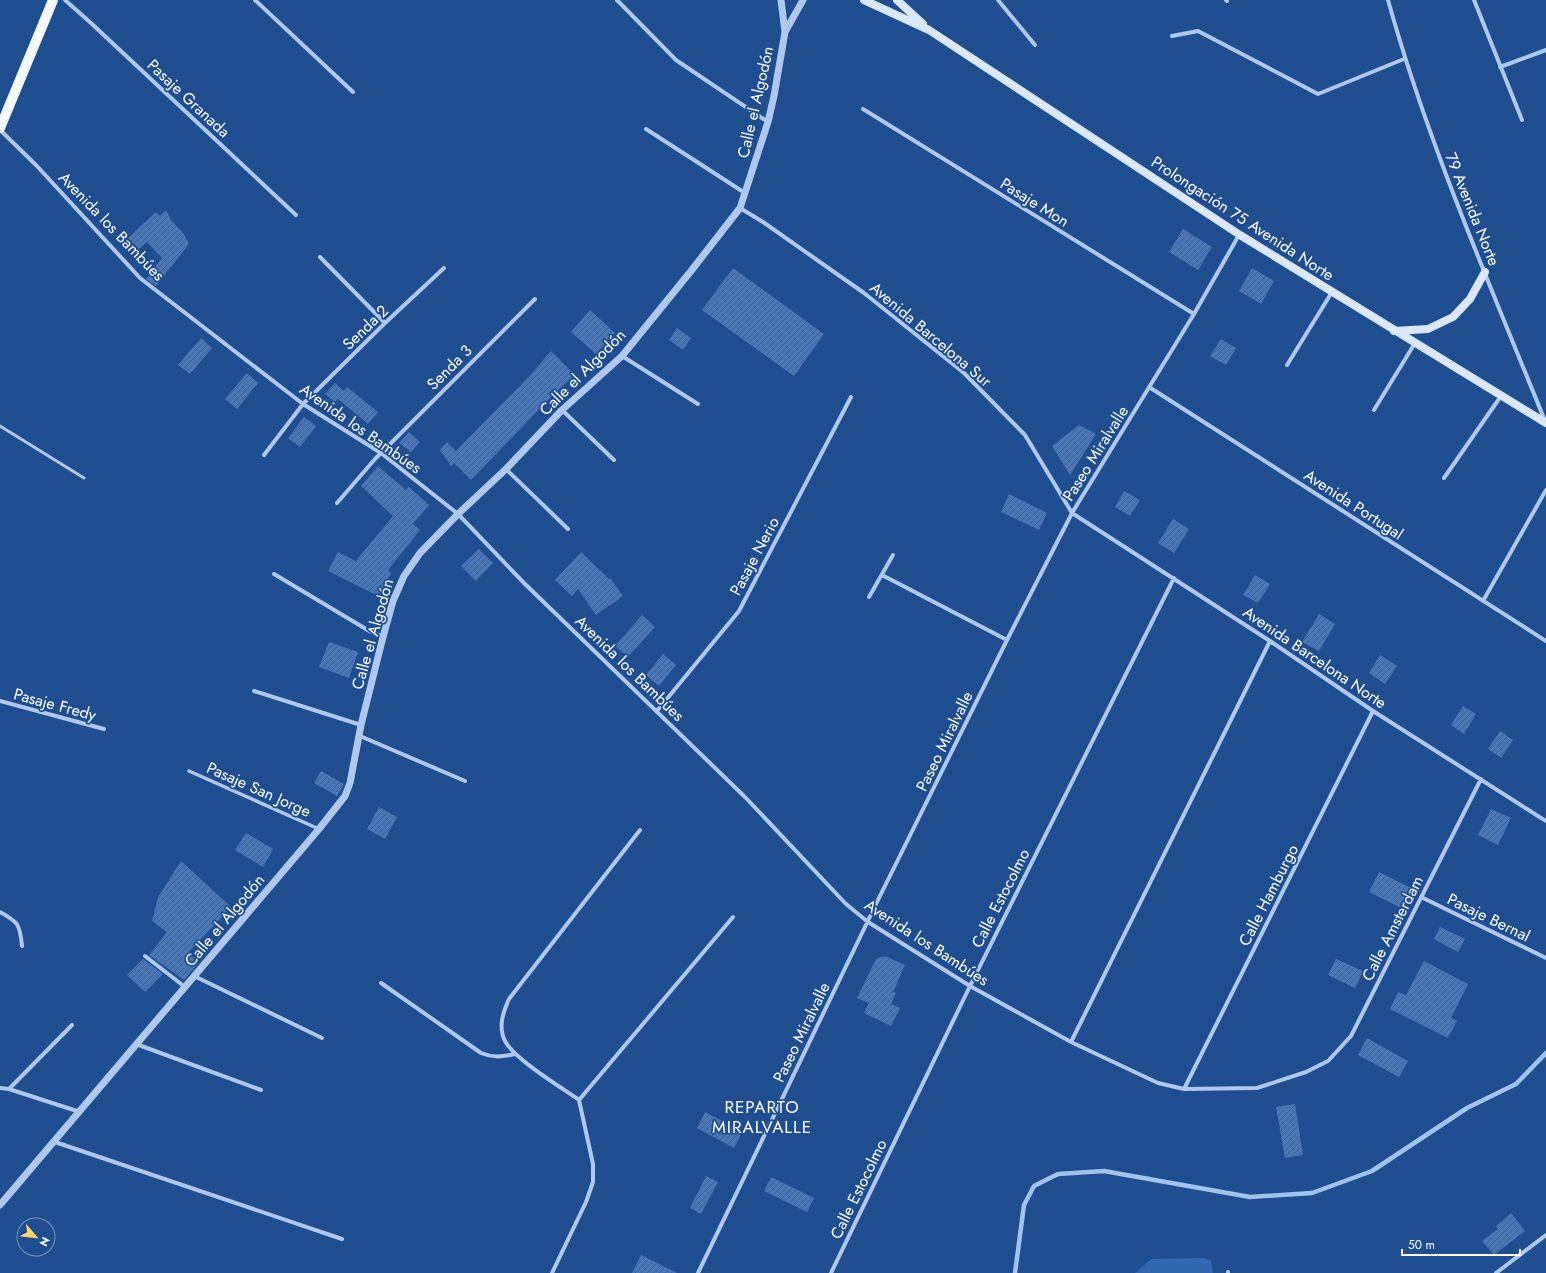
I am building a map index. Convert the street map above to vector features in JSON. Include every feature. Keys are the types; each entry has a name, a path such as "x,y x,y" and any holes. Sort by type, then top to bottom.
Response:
{"main road":[{"path":"0,129 53,0"},
{"name":"Prolongación 75 Avenida Norte","path":"864,0 929,30 1240,235 1546,423"},
{"name":"Prolongación 75 Avenida Norte","path":"897,0 929,30"},
{"path":"1394,331 1428,329 1453,317 1470,299 1485,272"}],"street":[{"name":"Pasaje Granada","path":"65,0 296,214"},
{"path":"255,0 353,92"},
{"path":"617,0 676,60 768,122"},
{"name":"Calle el Algodón","path":"0,1206 81,1112 136,1044 319,829 345,796 350,783 361,725 393,601 404,576 420,553 458,514 506,469 562,410 622,356 691,272 740,208 768,122 774,96 785,32 781,0"},
{"name":"Calle el Algodón","path":"785,32 803,0"},
{"path":"998,0 1036,45"},
{"name":"79 Avenida Norte","path":"1388,0 1404,59 1442,166 1546,423"},
{"path":"1474,0 1522,120"},
{"path":"1172,36 1198,31 1318,94 1404,59"},
{"path":"1500,67 1546,50"},
{"name":"Pasaje Mon","path":"863,109 1194,314"},
{"name":"Avenida los Bambúes","path":"0,129 41,170 140,278 303,404 381,453 458,514 524,583 745,797 846,904 868,922 970,986 1071,1042 1158,1083 1184,1089 1258,1088 1306,1072"},
{"path":"646,129 746,193"},
{"name":"Avenida Barcelona Sur","path":"740,208 764,222 864,293 964,373 1025,434 1072,513"},
{"name":"Paseo Miralvalle","path":"698,1273 868,922 1007,640 1072,513 1194,314 1240,235"},
{"path":"320,257 385,323"},
{"name":"Senda 2","path":"264,455 303,404 385,323 444,268"},
{"path":"1287,365 1332,292"},
{"name":"Senda 3","path":"337,503 381,453 535,299"},
{"path":"1374,410 1414,343"},
{"path":"622,356 698,404"},
{"name":"Avenida Portugal","path":"1149,387 1546,641"},
{"path":"1444,478 1501,396"},
{"name":"Pasaje Nerio","path":"657,711 739,611 851,397"},
{"path":"562,410 614,460"},
{"path":"506,469 568,528"},
{"path":"1483,601 1546,490"},
{"name":"Avenida Barcelona Norte","path":"1072,513 1270,641 1373,711 1546,821"},
{"path":"869,597 894,554"},
{"path":"274,574 371,632 383,637"},
{"path":"882,575 1007,640"},
{"name":"Calle Estocolmo","path":"830,1273 970,986 1174,578"},
{"path":"1071,1042 1270,641"},
{"path":"254,691 361,725"},
{"name":"Pasaje Fredy","path":"0,701 104,730"},
{"name":"Calle Hamburgo","path":"1184,1089 1373,711"},
{"path":"360,736 465,781"},
{"name":"Pasaje San Jorge","path":"189,771 319,829"},
{"name":"Calle Amsterdam","path":"1306,1072 1328,1061 1352,1036 1421,897 1482,780"},
{"path":"552,1273 586,1202 593,1182 593,1164 579,1100 515,1054 504,1040 501,1026 503,1012 509,999 640,830"},
{"name":"Pasaje Bernal","path":"1421,897 1546,958"},
{"path":"0,912 15,920 21,930 22,946"},
{"path":"579,1100 733,917"},
{"path":"145,956 185,987"},
{"path":"194,976 322,1038"},
{"path":"381,983 481,1054 498,1058 515,1054"},
{"path":"9,1089 72,1025"},
{"path":"136,1044 261,1090"},
{"path":"0,1088 9,1089 81,1112"},
{"path":"55,1142 342,1239"},
{"path":"1496,1273 1546,1235"}],"lane":[{"path":"0,426 84,478"}],"shaded area":[{"path":"1203,1258 1211,1261 1213,1273 1135,1273 1151,1259"}],"building":[{"path":"166,210 171,220 184,234 189,244 156,286 146,279 162,258 147,242 139,249 128,238 156,212 160,216"},
{"path":"1183,229 1212,247 1198,270 1169,252"},
{"path":"733,268 824,334 794,376 702,310"},
{"path":"1252,268 1274,281 1261,304 1239,291"},
{"path":"590,310 615,333 596,354 571,332"},
{"path":"677,328 691,338 683,350 669,340"},
{"path":"201,338 212,348 190,374 178,365"},
{"path":"1221,339 1236,348 1226,365 1210,356"},
{"path":"551,351 575,375 555,393 471,480 454,463 451,466 440,450 447,442 456,451 533,372"},
{"path":"247,373 258,383 237,409 225,399"},
{"path":"335,383 344,391 342,394 347,387 378,412 368,424 338,399 335,402 325,394"},
{"path":"304,417 316,426 300,447 288,438"},
{"path":"1079,425 1096,434 1070,475 1052,446"},
{"path":"409,432 420,442 411,452 399,443"},
{"path":"378,466 406,490 409,487 429,505 413,524 420,530 388,570 391,573 380,597 328,571 338,552 356,561 393,516 361,486"},
{"path":"1124,491 1140,500 1130,516 1115,507"},
{"path":"1009,494 1047,513 1039,530 1001,512"},
{"path":"1173,519 1189,529 1174,553 1158,543"},
{"path":"479,549 493,563 476,581 461,566"},
{"path":"581,552 609,579 610,578 623,596 596,615 578,589 572,596 555,580"},
{"path":"1255,575 1270,584 1258,603 1243,595"},
{"path":"1319,614 1335,624 1319,651 1302,642"},
{"path":"642,615 655,627 628,657 615,646"},
{"path":"329,642 358,652 349,678 319,667"},
{"path":"663,654 676,665 659,686 646,675"},
{"path":"1380,655 1397,666 1385,684 1369,673"},
{"path":"1463,706 1476,714 1464,734 1451,725"},
{"path":"1500,731 1513,740 1501,758 1488,749"},
{"path":"321,771 344,784 337,796 314,783"},
{"path":"379,807 397,817 385,839 367,829"},
{"path":"1491,809 1511,818 1498,845 1478,835"},
{"path":"246,833 273,849 263,867 235,850"},
{"path":"181,861 231,907 188,953 199,962 184,980 149,955 167,932 152,921 158,897"},
{"path":"1379,872 1415,890 1405,910 1369,892"},
{"path":"1440,927 1465,939 1458,952 1434,939"},
{"path":"885,956 905,965 893,992 896,993 891,1004 900,1008 891,1026 864,1013 869,1003 857,998 876,959"},
{"path":"143,959 163,974 145,992 127,975"},
{"path":"1336,959 1363,971 1355,988 1328,975"},
{"path":"1424,961 1468,984 1451,1018 1457,1021 1448,1038 1390,1009 1398,992 1406,995"},
{"path":"1367,1038 1408,1061 1399,1077 1358,1055"},
{"path":"1295,1104 1303,1155 1285,1158 1276,1107"},
{"path":"705,1112 742,1132 734,1148 697,1128"},
{"path":"706,1176 718,1182 701,1214 690,1208"},
{"path":"771,1177 814,1198 807,1212 764,1191"},
{"path":"1511,1213 1525,1231 1494,1255 1482,1241 1498,1229 1496,1226"},
{"path":"641,1255 677,1273 632,1273"}],"waterway":[{"path":"1015,1273 1024,1205 1034,1186 1058,1174 1104,1171 1250,1197 1312,1193 1372,1171 1467,1108 1516,1084 1546,1053"}],"district":[{"name":"REPARTO MIRALVALLE","path":"762,1117"}]}
